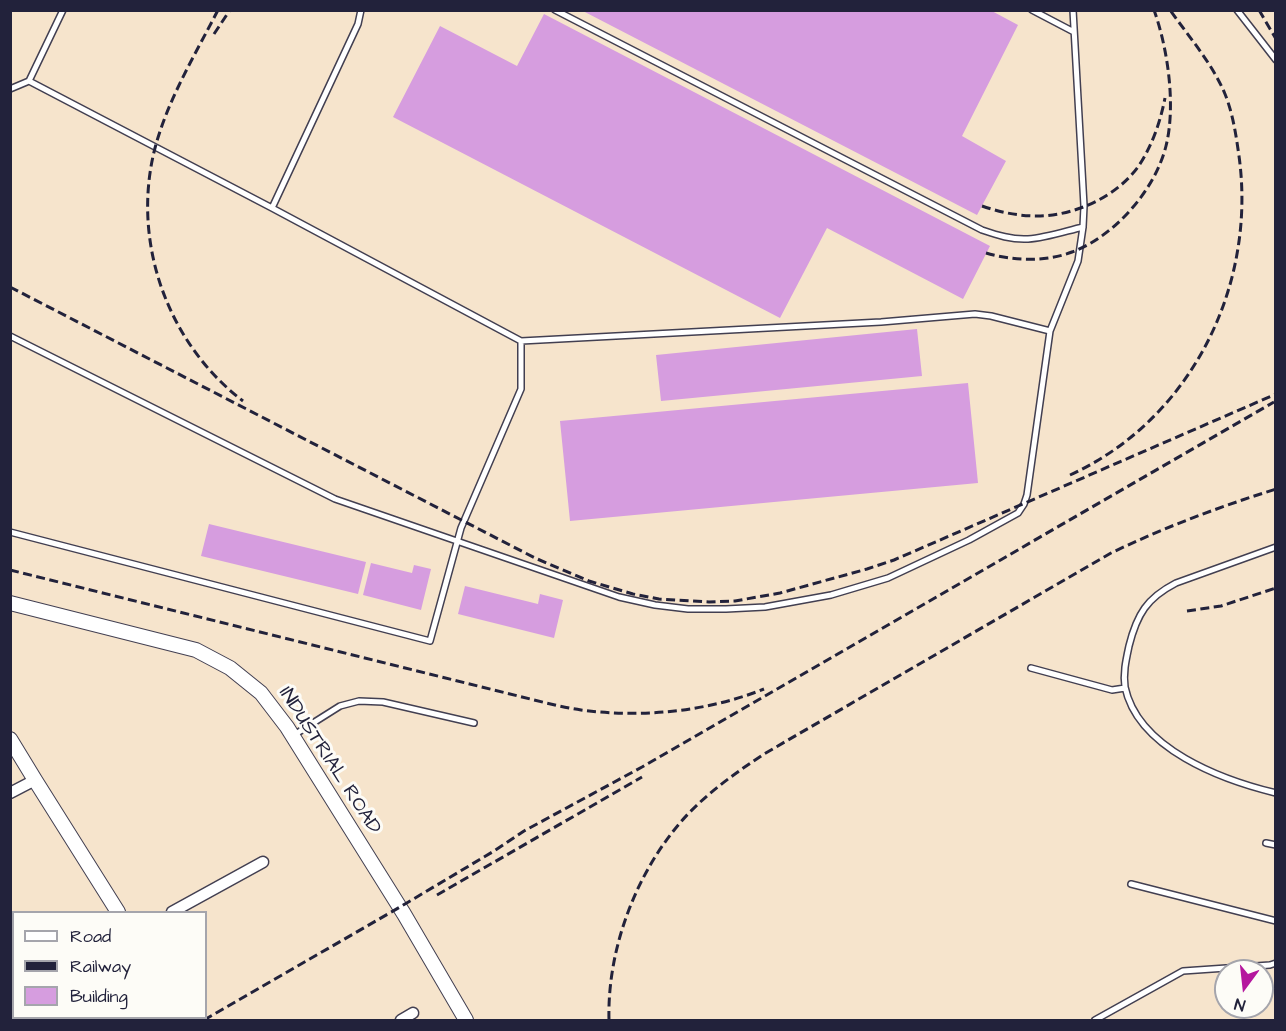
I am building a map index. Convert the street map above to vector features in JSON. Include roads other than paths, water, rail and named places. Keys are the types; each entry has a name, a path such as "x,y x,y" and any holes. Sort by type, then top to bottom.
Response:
{"street":[{"name":"INDUSTRIAL ROAD","path":"10,603 196,650 230,668 261,693 292,736 404,914 466,1020"},
{"path":"10,739 117,911"},
{"path":"10,793 35,780"},
{"path":"174,911 263,862"},
{"path":"401,1020 413,1013"}],"lane":[{"path":"10,89 29,81 63,10"},
{"path":"272,208 358,24 361,10"},
{"path":"555,10 982,230 998,236 1029,239 1083,227"},
{"path":"1032,10 1074,32"},
{"path":"10,336 335,499 619,597 688,609 765,607 831,595 888,578 1014,516 1021,510 1027,495 1050,331 1078,261 1083,227 1084,207 1073,10"},
{"path":"1237,10 1275,60"},
{"path":"29,81 521,341 881,322 975,314 1050,331"},
{"path":"10,532 430,641 456,540 521,389 521,341"},
{"path":"1275,547 1162,590 1141,613 1132,636 1125,669 1125,688 1135,712 1146,727 1169,749 1225,778 1275,793"},
{"path":"1031,668 1112,690 1125,688"},
{"path":"292,736 340,706 359,701 383,702 474,723"},
{"path":"1266,843 1275,845"},
{"path":"1131,884 1275,921"},
{"path":"1095,1020 1183,971 1270,966 1275,963"}],"railway":[{"path":"218,10 183,78 160,130 149,183 148,219 152,254 175,320 194,350 216,377 243,401"},
{"path":"214,34 230,10"},
{"path":"986,253 1007,258 1040,259 1072,252 1088,245 1118,223 1143,195 1161,163 1169,130 1170,96 1167,60 1154,10"},
{"path":"1070,475 1113,451 1150,420 1181,384 1207,344 1225,300 1237,253 1242,205 1239,156 1230,109 1214,72 1170,10"},
{"path":"1259,10 1276,39"},
{"path":"982,206 1016,214 1051,215 1065,213 1106,196 1129,178 1143,159 1155,134 1165,98"},
{"path":"10,287 535,558 589,581 659,599 735,601 780,593 867,569 894,560 1276,394"},
{"path":"207,1018 400,907 524,831 642,767 1274,402"},
{"path":"609,1020 613,964 629,910 641,883 654,858 670,835 688,814 715,789 764,754 1111,553 1192,518 1276,489"},
{"path":"10,570 581,710 627,713 674,711 720,703 764,689"},
{"path":"1187,611 1221,606 1276,588"},
{"path":"437,895 642,777"}]}
